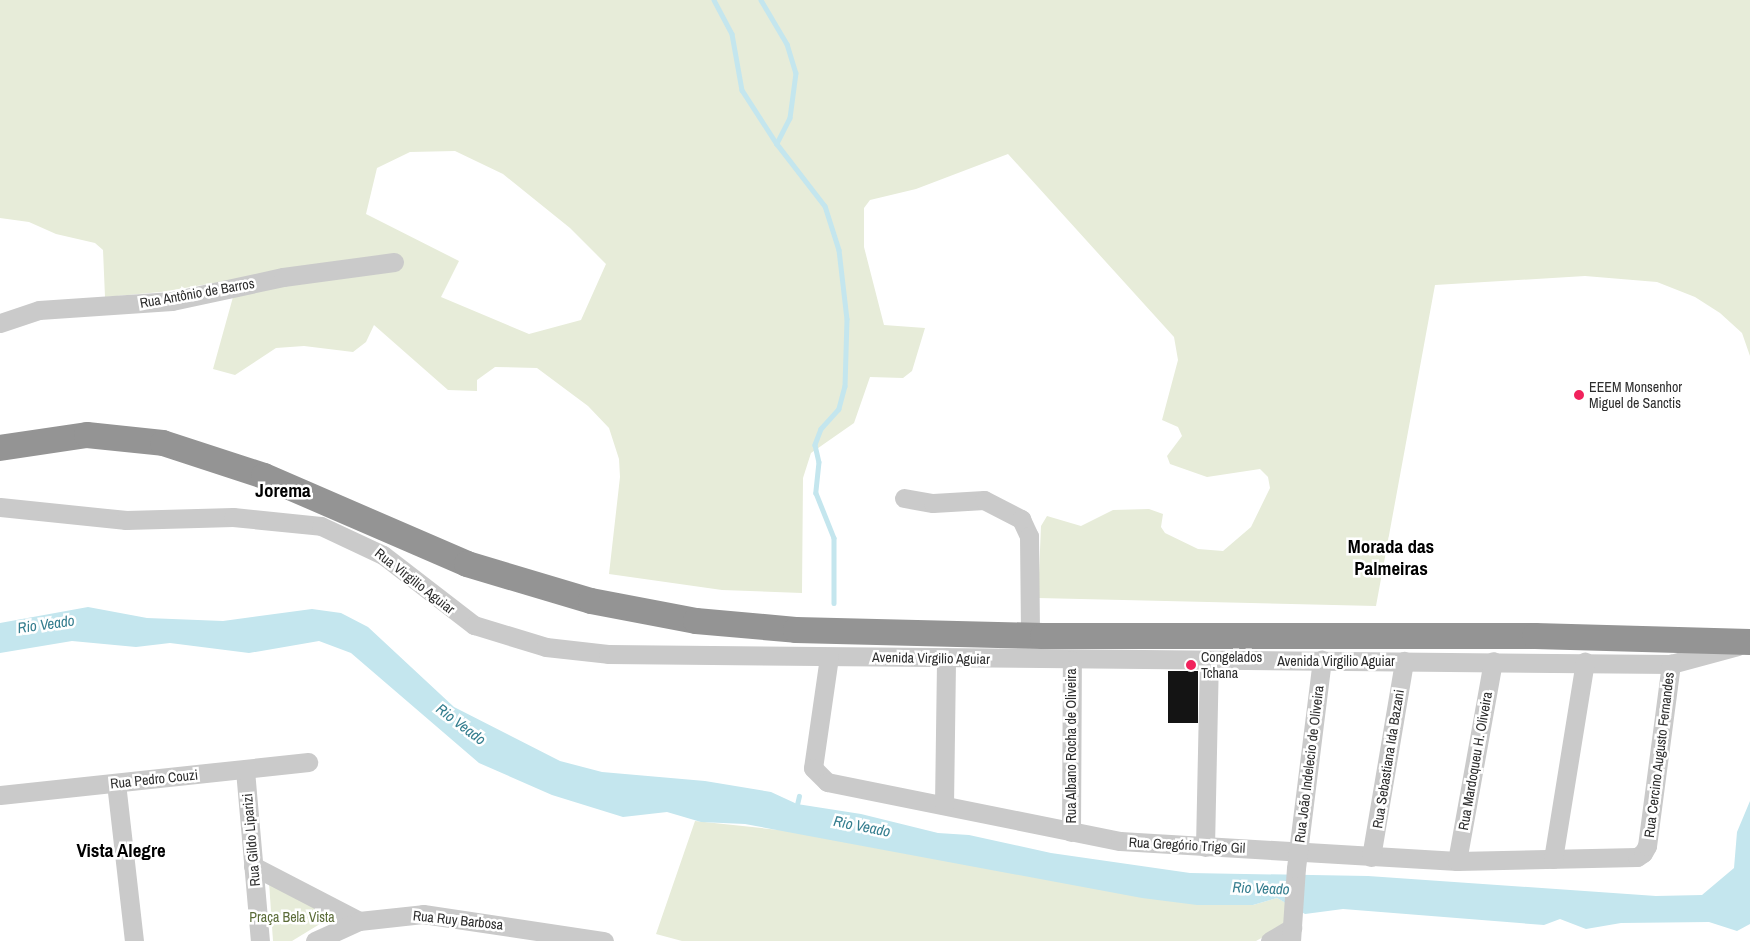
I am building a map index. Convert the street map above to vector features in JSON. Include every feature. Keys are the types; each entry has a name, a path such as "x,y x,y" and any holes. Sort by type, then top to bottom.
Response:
{"highway":[{"path":"0,448 87,435 163,443 264,476 467,564 639,612 796,630 1030,635 1536,636 1750,642"}],"street":[{"name":"Rua Antônio de Barros","path":"0,323 39,310 172,301 283,277 394,262"},
{"path":"904,498 933,503 984,500 1021,519 1029,536 1030,635"},
{"name":"Rua Virgilio Aguiar","path":"0,507 126,520 233,517 321,526 382,554 474,625 546,647 624,655 829,657"},
{"name":"Avenida Virgilio Aguiar","path":"829,657 1072,660 1493,661 1671,664 1750,642"},
{"name":"Rua Gregório Trigo Gil","path":"829,657 813,768 827,782 1120,841 1205,847 1297,859 1372,857 1457,861 1637,857 1647,846"},
{"path":"944,805 946,657"},
{"name":"Rua Albano Rocha de Oliveira","path":"1071,832 1072,660"},
{"path":"1205,847 1209,660"},
{"name":"Rua João Indelecio de Oliveira","path":"1292,932 1297,859 1322,660"},
{"name":"Rua Sebastiana Ida Bazani","path":"1372,857 1404,661"},
{"name":"Rua Mardoqueu H. Oliveira","path":"1457,861 1493,661"},
{"path":"1553,859 1584,662"},
{"name":"Rua Cercino Augusto Fernandes","path":"1647,846 1671,664"},
{"name":"Rua Pedro Couzi","path":"0,795 308,762"},
{"name":"Rua Gildo Liparizi","path":"245,770 260,941"},
{"path":"116,783 134,941"},
{"path":"253,866 359,921"},
{"name":"Rua Ruy Barbosa","path":"328,938 359,921 400,915 442,916 604,941"},
{"path":"1270,941 1292,932"}],"green space":[{"path":"0,0 1750,0 1750,356 1742,333 1720,313 1695,297 1657,282 1585,276 1435,285 1376,606 1038,598 1041,526 1047,516 1081,526 1113,510 1149,509 1163,514 1161,527 1165,533 1198,549 1223,551 1251,527 1270,488 1268,477 1260,469 1207,477 1170,464 1167,456 1182,436 1178,427 1162,420 1178,360 1174,337 1008,154 916,189 870,200 864,208 864,247 884,325 925,328 912,371 903,378 870,377 854,423 811,453 803,478 802,593 722,590 609,574 620,477 619,459 609,428 588,406 537,368 495,367 477,380 477,391 448,390 374,325 366,342 353,352 304,346 276,348 235,375 213,369 238,279 161,292 105,297 103,250 95,243 56,234 29,222 0,218","holes":["455,151 503,174 570,228 606,264 581,320 529,334 441,297 459,261 366,214 377,168 410,152"]},
{"path":"695,821 789,831 1083,886 1253,905 1277,898 1286,903 1294,920 1256,941 682,941 656,934"},
{"name":"Praça Bela Vista","path":"269,882 333,916 292,941 273,941"}],"water":[{"name":"Rio Veado","path":"88,607 147,618 223,621 312,609 341,613 368,627 454,707 560,761 602,772 705,781 771,792 797,804 861,814 938,833 969,835 1051,853 1190,873 1368,876 1656,896 1702,895 1734,868 1737,832 1750,801 1750,924 1737,931 1709,922 1621,923 1586,929 1560,919 1544,925 1343,909 1305,914 1277,898 1253,905 1197,905 1142,898 745,824 701,822 667,812 623,817 552,795 479,763 351,653 319,641 249,653 170,643 136,647 72,641 0,653 0,623"}],"building":[{"path":"1168,671 1198,671 1198,723 1168,723"}],"waterway":[{"path":"714,0 732,34 742,90 777,144 825,206 839,250 847,319 845,386 839,409 821,429 815,445 819,462 816,493 834,538 834,603"},
{"path":"761,0 787,44 796,73 790,118 777,144"},
{"path":"796,809 799,796"}],"place":[{"name":"EEEM Monsenhor Miguel de Sanctis","path":"1579,395"},
{"name":"Congelados Tchana","path":"1191,665"}],"district":[{"name":"Jorema","path":"283,491"},
{"name":"Morada das Palmeiras","path":"1391,558"},
{"name":"Vista Alegre","path":"121,851"}]}
